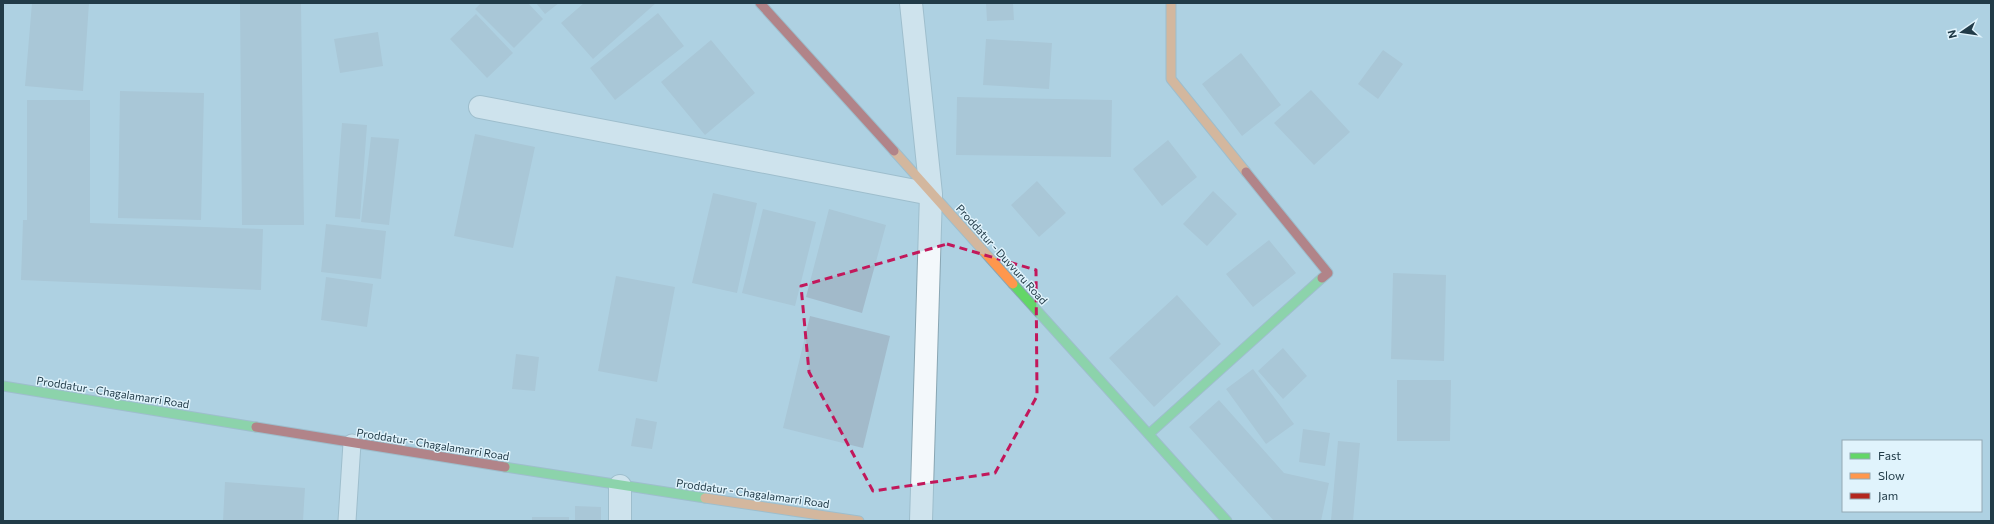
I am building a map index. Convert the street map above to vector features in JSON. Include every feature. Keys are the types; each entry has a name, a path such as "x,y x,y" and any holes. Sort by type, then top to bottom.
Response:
{"main road":[{"name":"Proddatur - Duvvuru Road","path":"760,3 1227,521"},
{"path":"1149,434 1328,274 1171,79 1171,3"},
{"name":"Proddatur - Chagalamarri Road","path":"3,386 620,486 795,516 859,521"}],"street":[{"path":"912,3 931,194 921,521"},
{"path":"480,107 931,194"},
{"path":"620,486 620,521"}],"lane":[{"path":"347,521 352,443"}],"highlighted area":[{"path":"947,244 1036,270 1037,396 995,473 873,491 809,372 801,286"}],"building":[{"path":"32,3 89,3 83,91 25,86"},
{"path":"240,3 301,3 304,225 242,225"},
{"path":"481,3 528,3 543,19 514,48 475,9"},
{"path":"536,3 559,3 545,14"},
{"path":"584,3 656,3 593,59 561,23"},
{"path":"986,3 1013,3 1014,20 987,21"},
{"path":"658,13 684,46 615,100 590,68"},
{"path":"476,14 513,53 487,78 450,39"},
{"path":"378,32 383,66 340,73 334,39"},
{"path":"986,39 1052,43 1049,89 983,85"},
{"path":"711,40 755,93 705,135 661,82"},
{"path":"1383,50 1403,64 1378,99 1358,84"},
{"path":"1241,53 1281,105 1242,136 1202,84"},
{"path":"1311,90 1350,132 1314,165 1274,123"},
{"path":"120,91 204,93 201,220 118,218"},
{"path":"957,97 1112,100 1111,157 956,155"},
{"path":"27,100 90,100 90,223 263,229 261,290 21,280 23,220 27,220"},
{"path":"342,123 367,125 360,219 335,217"},
{"path":"475,134 535,147 513,248 454,236"},
{"path":"371,137 399,139 389,225 361,222"},
{"path":"1168,140 1197,177 1162,206 1133,169"},
{"path":"1037,181 1066,213 1039,237 1011,205"},
{"path":"1213,191 1237,214 1207,246 1183,224"},
{"path":"713,193 757,203 737,293 692,283"},
{"path":"763,209 816,222 795,306 742,293"},
{"path":"829,209 886,225 862,313 806,297"},
{"path":"326,224 386,231 381,279 321,272"},
{"path":"1269,240 1296,273 1253,307 1226,274"},
{"path":"1393,273 1446,275 1444,361 1391,359"},
{"path":"616,276 675,287 657,382 598,371"},
{"path":"326,277 373,284 367,327 321,320"},
{"path":"1177,295 1221,344 1154,407 1109,358"},
{"path":"810,316 890,336 863,448 783,428"},
{"path":"1283,348 1307,376 1283,399 1258,371"},
{"path":"516,354 539,357 535,391 512,389"},
{"path":"1253,369 1294,424 1266,444 1226,389"},
{"path":"1397,380 1451,380 1450,441 1397,441"},
{"path":"1219,400 1284,473 1329,483 1321,521 1274,521 1189,427"},
{"path":"636,418 657,422 652,449 631,446"},
{"path":"1303,429 1330,433 1325,466 1299,462"},
{"path":"1338,441 1360,443 1353,521 1331,520"},
{"path":"225,482 305,488 303,521 223,521"},
{"path":"575,506 601,507 601,521 575,521"},
{"path":"532,517 569,517 569,521 532,521"}],"traffic: fast":[{"path":"1149,434 1322,278"},
{"path":"1013,284 1227,521"},
{"path":"3,386 256,427"},
{"path":"505,467 705,498"}],"traffic: slow":[{"path":"1171,3 1171,79 1246,172"},
{"path":"894,151 1013,284"},
{"path":"705,498 859,521"}],"traffic: jam":[{"path":"760,3 894,151"},
{"path":"1246,172 1328,273 1322,278"},
{"path":"256,427 505,467"}]}
